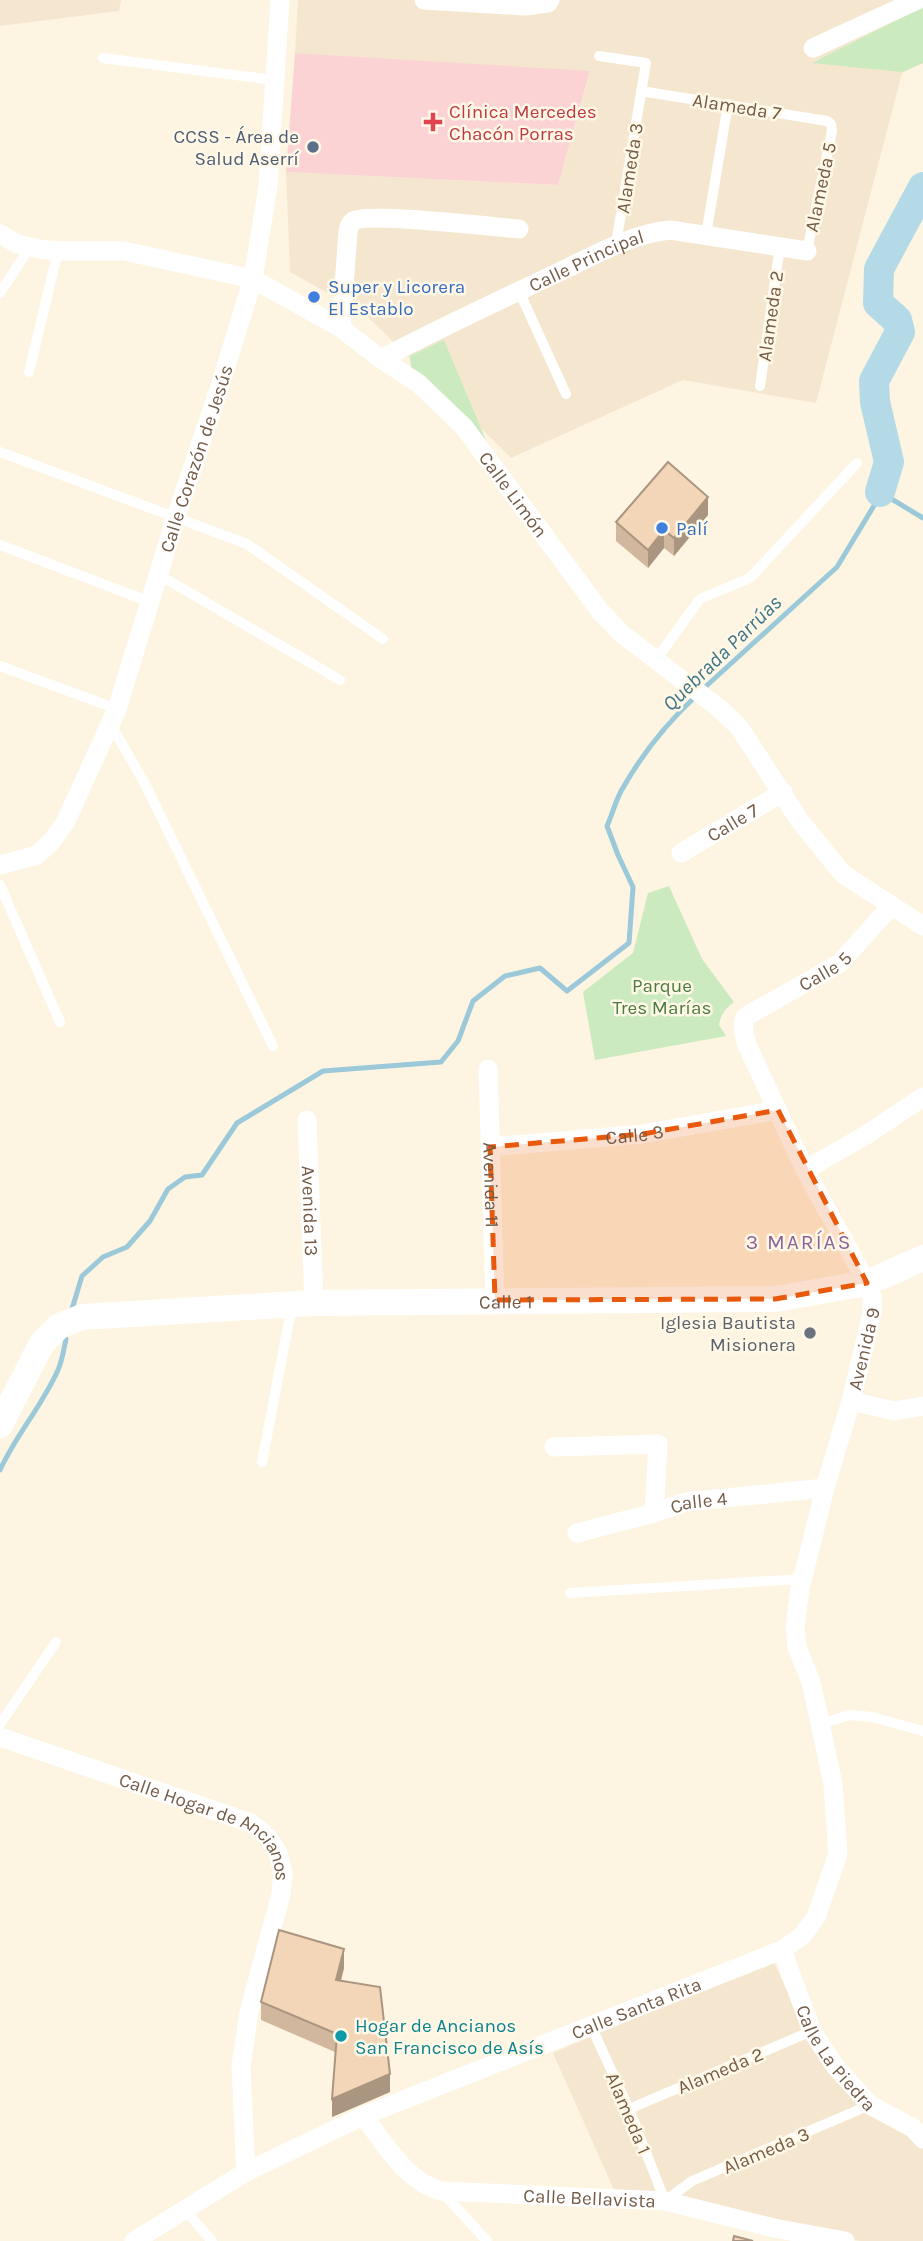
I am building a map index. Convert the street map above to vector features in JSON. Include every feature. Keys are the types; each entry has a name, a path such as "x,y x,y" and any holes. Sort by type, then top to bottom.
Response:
{"street":[{"name":"Calle Corazón de Jesús","path":"0,865 37,855 52,841 65,823 114,717 253,279 268,186 280,0"},
{"path":"424,0 525,6 549,2"},
{"path":"813,48 917,0"},
{"path":"341,328 348,230 354,220 386,218 519,229"},
{"name":"Calle Principal","path":"380,359 616,244 660,231 670,230 807,251"},
{"name":"Calle Limón","path":"0,234 17,244 30,247 58,251 124,251 253,279 341,328 380,359 418,383 464,427 600,611 622,634 719,708 739,727 800,821 843,873 923,926"},
{"name":"Calle 7","path":"681,853 783,792"},
{"name":"Calle 5","path":"745,1017 840,963 891,906"},
{"name":"Avenida 9","path":"745,1017 743,1033 747,1045 805,1170 867,1283 872,1297 873,1313 803,1579"},
{"name":"Avenida 11","path":"488,1069 495,1300"},
{"path":"805,1170 866,1135 923,1097"},
{"name":"Calle 3","path":"490,1147 643,1134 778,1110"},
{"name":"Avenida 13","path":"303,1304 307,1120"},
{"name":"Calle 1","path":"0,1425 42,1343 59,1326 82,1317 303,1304 775,1299 867,1283 923,1258"},
{"path":"851,1401 894,1411 923,1406"},
{"path":"554,1447 658,1444 654,1513"},
{"name":"Calle 4","path":"577,1533 686,1502 825,1488"},
{"name":"Calle Santa Rita","path":"134,2241 246,2172 363,2116 782,1950 802,1937 816,1917 838,1854 833,1784 811,1682 797,1647 795,1627 803,1579"},
{"name":"Calle Hogar de Ancianos","path":"0,1737 251,1823 267,1836 278,1853 283,1873 281,1894 249,2012 241,2066 246,2172"},
{"name":"Calle La Piedra","path":"782,1950 812,2031 835,2066 870,2105 913,2128 923,2139"},
{"name":"Calle Bellavista","path":"363,2116 411,2176 429,2188 441,2192 665,2201 774,2228 845,2241"}],"lane":[{"name":"Alameda 3","path":"599,56 646,63 616,244"},
{"path":"103,58 274,80"},
{"name":"Alameda 7","path":"642,91 827,121 831,124"},
{"path":"706,235 728,104"},
{"name":"Alameda 5","path":"807,251 832,131 831,124"},
{"name":"Alameda 2","path":"760,386 780,246"},
{"path":"0,293 30,247"},
{"path":"29,372 58,251"},
{"path":"519,291 566,394"},
{"path":"0,452 247,544 383,639"},
{"path":"655,661 700,599 750,578 857,463"},
{"path":"0,545 150,602"},
{"path":"159,575 340,680"},
{"path":"0,666 114,717 273,1046"},
{"path":"0,885 60,1022"},
{"path":"262,1462 303,1304"},
{"path":"570,1593 803,1579"},
{"path":"0,1724 56,1642"},
{"path":"821,1724 849,1714 872,1717 923,1731"},
{"name":"Alameda 1","path":"591,2026 629,2109 665,2201"},
{"name":"Alameda 2","path":"629,2109 812,2031"},
{"name":"Alameda 3","path":"665,2201 692,2181 870,2105"},
{"path":"441,2192 487,2241"},
{"path":"185,2210 212,2241"}],"highlighted area":[{"path":"778,1110 867,1283 775,1299 495,1300 490,1147 643,1134"}],"shaded area":[{"path":"0,0 121,0 119,11 0,26"},
{"path":"298,0 923,0 923,63 902,73 816,403 683,380 511,458 365,314 290,272 286,172 558,185 590,72 295,53"},
{"name":"Clínica Mercedes Chacón Porras","path":"295,53 590,71 558,185 286,172"},
{"path":"772,1958 811,2044 841,2087 867,2108 915,2138 923,2147 923,2241 860,2241 615,2192 553,2053"}],"green space":[{"path":"923,7 923,63 902,72 812,63"},
{"path":"444,340 490,450 411,367 410,356"},
{"name":"Parque Tres Marías","path":"669,886 702,959 734,1002 724,1012 719,1025 726,1036 595,1060 583,992 633,953 648,893"}],"building":[{"name":"Palí","path":"668,462 708,497 674,538 664,530 648,550 616,522"},
{"name":"Hogar de Ancianos San Francisco de Asís","path":"279,1930 344,1949 336,1980 380,1987 390,2074 332,2099 337,2034 261,2002"},
{"path":"734,2236 753,2241 733,2241"}],"waterway":[{"path":"880,492 889,462 875,402 874,381 900,332 897,320 878,303 879,269 923,187"},
{"name":"Quebrada Parrúas","path":"703,689 837,567 880,492 923,518"},
{"name":"Quebrada Parrúas","path":"72,1309 82,1276 103,1257 127,1247 150,1221 168,1189 185,1177 202,1175 237,1123 323,1071 441,1062 458,1041 473,1001 505,976 540,968 567,991 629,943 633,887 607,826 621,791 639,762 666,727 696,696"},
{"name":"Quebrada Parrúas","path":"0,1470 52,1383 61,1363 66,1339"}],"place":[{"name":"Clínica Mercedes Chacón Porras","path":"433,122"},
{"name":"CCSS - Área de Salud Aserrí","path":"313,147"},
{"name":"Super y Licorera El Establo","path":"314,297"},
{"name":"Palí","path":"662,528"},
{"name":"Iglesia Bautista Misionera","path":"810,1333"},
{"name":"Hogar de Ancianos San Francisco de Asís","path":"341,2036"}],"district":[{"name":"3 MARÍAS","path":"799,1242"}]}
